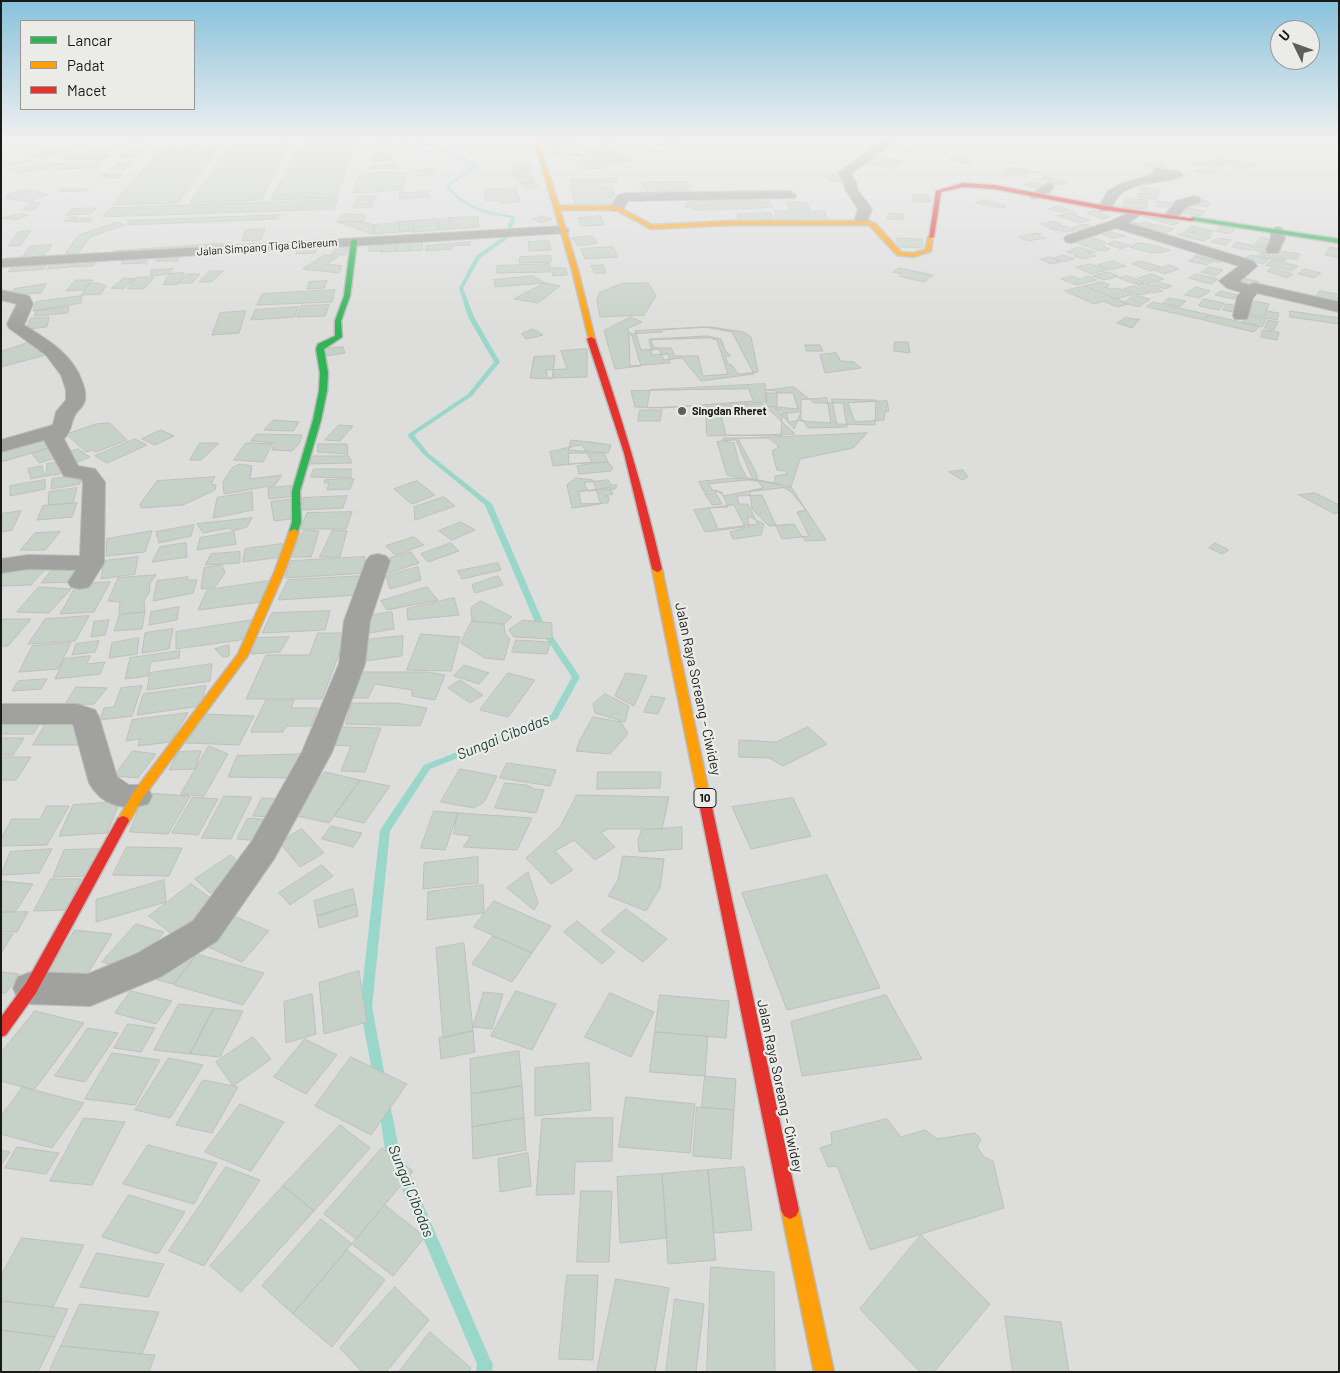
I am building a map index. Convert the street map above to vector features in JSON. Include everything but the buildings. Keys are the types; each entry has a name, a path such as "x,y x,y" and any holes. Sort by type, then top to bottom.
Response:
{"main road":[{"name":"Jalan Raya Soreang - Ciwidey","path":"554,203 575,270 590,335 608,387 645,512 824,1372"},
{"path":"556,208 618,208 651,227 729,223 861,222 874,225 900,254 919,254 929,249 936,203"},
{"path":"1079,203 1339,241"},
{"path":"1,1030 31,988 137,796 243,655 280,573 296,526 296,492 316,427 320,405 324,375 320,349 321,346 338,337 338,321 347,296 354,241"}],"street":[{"path":"618,208 620,203"},
{"path":"861,203 865,208 861,222"},
{"path":"1105,208 1108,203"},
{"path":"1171,216 1184,203"},
{"path":"630,215 789,211"},
{"path":"1071,239 1116,224 1139,212"},
{"path":"1160,238 1195,219"},
{"path":"1116,224 1248,264 1250,266 1227,281 1233,285 1250,290 1258,288 1339,307"},
{"name":"Jalan Simpang Tiga Cibereum","path":"2,267 354,241 562,230"},
{"path":"1272,250 1278,238 1277,231"},
{"path":"204,266 221,250"},
{"path":"1241,316 1245,297 1250,290"},
{"path":"1,294 24,299 25,304 15,324 17,328 60,357 73,377 78,395 75,406 66,412 62,429 54,439 71,472 88,473 94,482 86,572 28,562 1,566"},
{"path":"1,446 62,429"},
{"path":"31,988 90,990 149,965 205,931 262,850 317,752 352,664 357,621 378,561"},
{"path":"1,714 77,714 85,717 104,783 124,797 137,796"}],"waterway":[{"name":"Sungai Cibodas","path":"380,1082 366,1007 385,830 427,767 554,717 576,677 539,622 488,504 426,454 410,435 470,395 497,362 471,317 461,288 478,257 505,238 514,217 494,214 464,203"},
{"name":"Sungai Cibodas","path":"384,1104 392,1149 485,1364 484,1372"}],"traffic: fast":[{"path":"1192,219 1339,241"},
{"path":"294,532 296,522 296,491 317,420 323,391 324,373 320,349 321,346 338,337 338,321 347,296 354,241"}],"traffic: slow":[{"path":"555,203 575,270 591,339"},
{"path":"556,208 617,208 651,227 729,223 870,223 874,225 899,254 913,255 928,251 931,237"},
{"path":"123,821 137,796 243,655 279,573 294,532"},
{"path":"657,569 703,793"},
{"path":"790,1210 824,1372"}],"traffic: jam":[{"path":"931,237 937,203"},
{"path":"1079,203 1192,219"},
{"path":"591,339 628,453 657,569"},
{"path":"703,793 790,1210"},
{"path":"1,1030 31,988 123,821"}],"place":[{"name":"Singdan Rheret","path":"682,411"}]}
